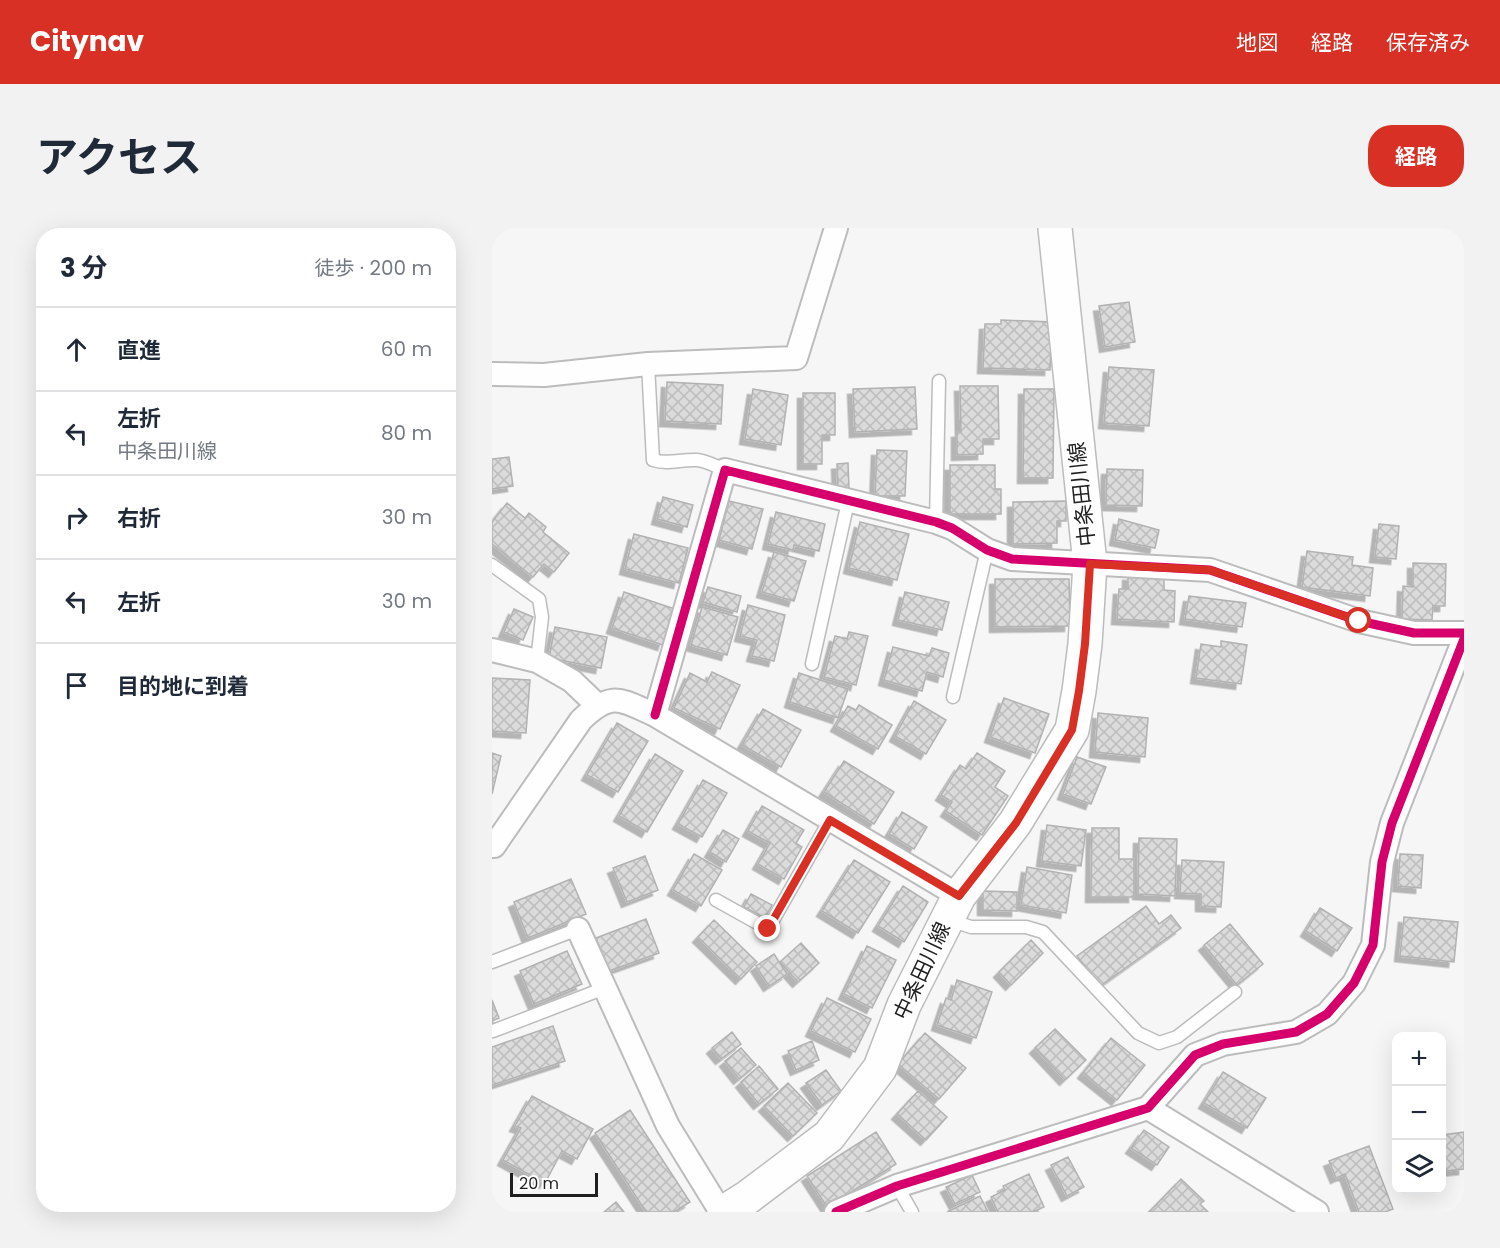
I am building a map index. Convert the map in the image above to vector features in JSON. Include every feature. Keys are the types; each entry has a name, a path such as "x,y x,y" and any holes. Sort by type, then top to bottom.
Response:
{"main road":[{"name":"中条田川線","path":"737,1208 830,1136 880,1068 904,1005 953,907 1016,823 1072,730 1085,644 1090,564 1055,228"}],"street":[{"path":"492,374 544,375 648,364 796,358 836,228"},
{"path":"655,715 724,470 936,522 952,528 987,550 1012,560 1210,570 1359,621 1414,633 1464,633"},
{"path":"836,1212 897,1186 1148,1107 1195,1055 1222,1044 1296,1032 1327,1014 1354,983 1373,945 1382,861 1392,823 1464,639"},
{"path":"492,650 537,661 572,681 597,705"},
{"path":"492,846 581,720 597,705 620,699 655,715 830,820 953,907"},
{"path":"578,929 668,1126 737,1208"},
{"path":"1148,1107 1317,1212"}],"lane":[{"path":"648,364 653,460 663,464 695,460 724,470"},
{"path":"936,522 939,381"},
{"path":"812,664 848,502"},
{"path":"953,697 987,550"},
{"path":"492,565 539,599 542,617 537,661"},
{"path":"716,900 768,929 830,820"},
{"path":"953,907 971,927 1026,927 1043,932 1138,1034 1159,1043 1177,1037 1235,992"},
{"path":"492,962 578,929"},
{"path":"493,1031 605,988"},
{"path":"897,1186 912,1212"}],"building":[{"path":"1129,302 1135,342 1105,347 1099,306"},
{"path":"1001,320 1052,322 1050,370 983,368 985,324 1001,324"},
{"path":"1109,367 1154,370 1149,426 1104,423"},
{"path":"667,382 723,385 721,424 665,421"},
{"path":"960,386 998,386 999,439 983,439 983,454 957,455 957,432 961,432"},
{"path":"915,387 917,429 855,432 853,389"},
{"path":"753,389 788,395 781,445 745,439"},
{"path":"1024,389 1054,389 1053,478 1023,478"},
{"path":"803,393 835,393 835,435 822,435 822,464 803,464"},
{"path":"877,450 907,451 905,496 875,496"},
{"path":"509,457 513,486 492,489 492,459"},
{"path":"848,463 849,489 838,490 837,464"},
{"path":"950,465 995,465 995,489 1001,489 1001,514 950,514"},
{"path":"1107,469 1143,470 1142,506 1106,505"},
{"path":"663,497 693,505 687,527 657,519"},
{"path":"729,501 763,509 752,549 719,540"},
{"path":"1066,501 1066,521 1057,521 1057,543 1013,544 1013,502"},
{"path":"507,503 525,518 529,513 546,527 543,532 569,553 554,572 544,564 533,577 492,544 492,522"},
{"path":"776,512 825,524 819,551 794,545 793,550 768,544"},
{"path":"1119,519 1159,530 1155,548 1115,540"},
{"path":"860,522 909,534 897,580 849,568"},
{"path":"1379,524 1399,526 1396,559 1375,557"},
{"path":"634,534 688,548 679,583 625,569"},
{"path":"1307,551 1353,557 1352,565 1373,568 1370,596 1302,587"},
{"path":"774,552 806,561 794,601 762,592"},
{"path":"1413,563 1446,564 1445,606 1433,606 1432,620 1402,619 1403,586 1413,587"},
{"path":"1128,575 1164,576 1164,590 1175,591 1174,622 1117,619 1119,589 1128,589"},
{"path":"995,579 1069,579 1070,626 995,627"},
{"path":"708,587 741,596 737,612 703,602"},
{"path":"624,592 675,609 663,645 612,628"},
{"path":"905,592 949,602 942,630 898,620"},
{"path":"1189,596 1246,603 1242,627 1185,619"},
{"path":"748,605 785,615 774,661 752,656 757,640 740,636"},
{"path":"702,607 738,617 727,655 691,645"},
{"path":"514,609 533,617 523,640 504,632"},
{"path":"555,627 607,637 601,668 549,658"},
{"path":"849,632 868,636 856,685 824,677 835,636 847,639"},
{"path":"1221,641 1247,645 1241,684 1196,678 1201,644 1221,647"},
{"path":"893,647 929,656 932,648 949,653 943,677 927,672 922,691 884,680"},
{"path":"712,672 740,685 720,729 674,708 690,673 707,682"},
{"path":"799,673 848,689 838,718 790,702"},
{"path":"492,678 530,680 526,733 492,731"},
{"path":"1004,698 1049,714 1035,753 990,737"},
{"path":"914,701 946,720 926,754 895,736"},
{"path":"859,705 892,725 878,749 836,726 848,706 856,710"},
{"path":"763,709 801,730 781,767 742,745"},
{"path":"1098,713 1148,718 1145,757 1095,752"},
{"path":"617,723 648,741 618,792 587,775"},
{"path":"492,753 501,756 492,794"},
{"path":"977,753 1005,771 995,787 1008,796 982,835 946,811 952,802 941,795 960,765 966,769"},
{"path":"655,754 683,771 647,832 619,816"},
{"path":"1077,757 1106,767 1091,804 1063,794"},
{"path":"844,761 894,792 874,824 824,792"},
{"path":"703,780 727,793 702,837 678,824"},
{"path":"762,806 804,830 796,843 802,847 784,879 758,864 770,843 748,831"},
{"path":"902,812 927,827 914,849 889,834"},
{"path":"1047,825 1086,830 1081,866 1042,861"},
{"path":"1092,828 1119,828 1119,859 1134,859 1134,897 1091,897"},
{"path":"723,830 739,839 726,862 710,852"},
{"path":"1139,838 1177,839 1175,896 1138,894"},
{"path":"694,854 722,870 701,906 673,890"},
{"path":"1400,854 1423,855 1421,888 1398,886"},
{"path":"645,856 658,890 627,902 613,868"},
{"path":"854,860 890,882 858,933 822,911"},
{"path":"1182,860 1224,862 1221,907 1201,906 1201,894 1180,893"},
{"path":"1027,867 1072,875 1066,913 1021,905"},
{"path":"571,879 586,914 528,938 514,902"},
{"path":"903,886 928,902 904,942 878,926"},
{"path":"983,891 1017,892 1017,911 983,910"},
{"path":"751,894 772,905 765,918 744,907"},
{"path":"1146,906 1159,924 1171,915 1181,928 1099,987 1077,956"},
{"path":"1320,908 1352,928 1337,951 1306,931"},
{"path":"1404,917 1458,922 1454,962 1400,956"},
{"path":"646,919 659,953 609,971 596,938"},
{"path":"714,920 757,962 741,979 698,937"},
{"path":"1230,924 1263,964 1237,985 1204,945"},
{"path":"1031,940 1043,953 1011,985 999,972"},
{"path":"801,943 819,963 798,982 780,962"},
{"path":"867,946 896,960 872,1008 844,994"},
{"path":"567,951 582,984 534,1004 520,971"},
{"path":"774,954 787,974 769,986 756,966"},
{"path":"957,980 992,992 976,1038 937,1025 946,998 951,1000"},
{"path":"827,998 871,1019 855,1052 811,1031"},
{"path":"492,1000 499,1018 492,1021"},
{"path":"553,1026 565,1061 492,1085 492,1047"},
{"path":"1055,1029 1086,1060 1065,1080 1035,1048"},
{"path":"732,1032 741,1044 721,1059 712,1048"},
{"path":"925,1033 966,1068 939,1099 898,1064"},
{"path":"1111,1038 1145,1065 1117,1100 1083,1073"},
{"path":"812,1041 819,1060 796,1070 788,1051"},
{"path":"741,1048 756,1065 739,1079 725,1061"},
{"path":"759,1066 778,1089 759,1104 741,1082"},
{"path":"826,1070 841,1091 822,1105 806,1083"},
{"path":"1223,1072 1266,1098 1247,1128 1204,1103"},
{"path":"788,1083 817,1113 793,1136 764,1106"},
{"path":"918,1091 947,1117 926,1140 897,1114"},
{"path":"532,1096 593,1129 577,1159 562,1151 545,1183 503,1160 521,1128 515,1126"},
{"path":"630,1110 690,1202 674,1212 646,1212 595,1133"},
{"path":"1144,1130 1169,1147 1157,1165 1131,1148"},
{"path":"876,1132 896,1164 827,1207 807,1176"},
{"path":"1464,1132 1464,1169 1446,1171 1446,1134"},
{"path":"1369,1146 1393,1209 1385,1212 1359,1212 1345,1174 1336,1178 1329,1161"},
{"path":"1068,1157 1084,1187 1067,1196 1051,1165"},
{"path":"1029,1174 1044,1207 1033,1212 998,1212 991,1197 1005,1190 1003,1186"},
{"path":"972,1175 980,1192 955,1204 946,1187"},
{"path":"1181,1179 1204,1201 1200,1204 1208,1212 1149,1212"},
{"path":"980,1196 988,1212 947,1212"},
{"path":"616,1202 624,1212 604,1212"}],"cycle path":[{"path":"655,715 725,470 936,522 952,528 987,550 1012,559 1210,570 1359,621 1414,633 1464,633"},
{"path":"836,1212 897,1186 1148,1108 1195,1055 1223,1044 1296,1032 1327,1014 1354,983 1373,945 1382,862 1392,823 1464,639"}],"route":[{"path":"768,929 830,820 959,896 1016,823 1072,730 1085,644 1090,564 1210,570 1359,621"}]}
